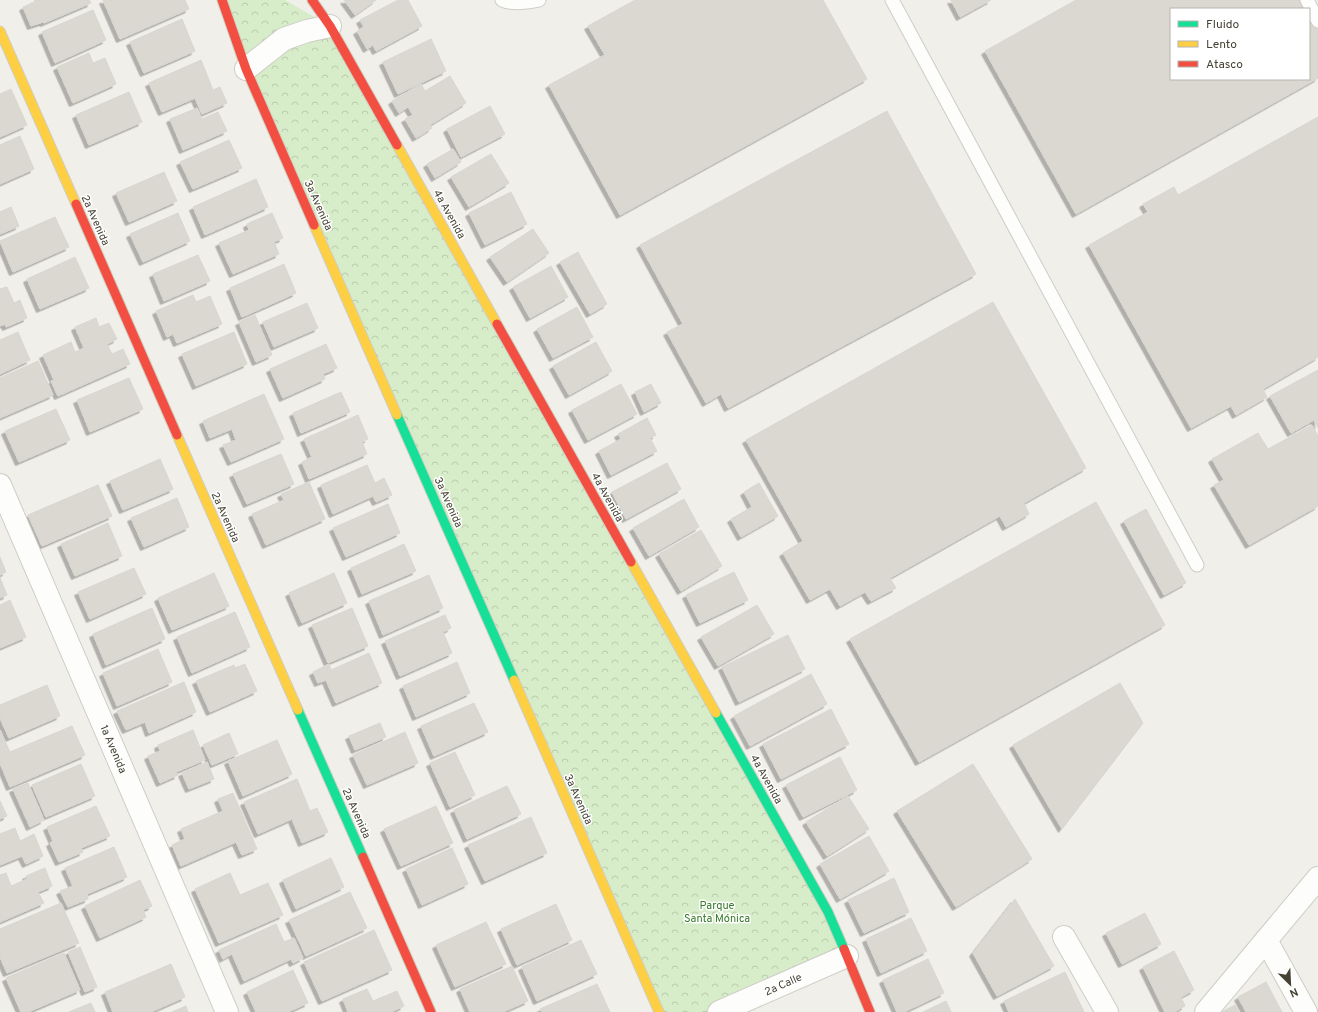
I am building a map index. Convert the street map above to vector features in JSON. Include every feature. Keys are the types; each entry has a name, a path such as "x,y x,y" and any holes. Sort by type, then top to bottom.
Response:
{"street":[{"name":"3a Avenida","path":"222,0 246,68 659,1012"},
{"name":"4a Avenida","path":"312,0 330,26 828,912 870,1012"},
{"path":"246,68 284,39 330,26"},
{"name":"2a Avenida","path":"0,31 431,1012"},
{"name":"1a Avenida","path":"0,486 227,1012"},
{"path":"1206,1012 1318,878"},
{"path":"1064,937 1108,1012"},
{"path":"1266,940 1306,1012"},
{"name":"2a Calle","path":"719,1012 847,956"}],"lane":[{"path":"502,0 506,2 539,0"},
{"path":"892,0 1197,566"},
{"path":"1307,0 1318,21"}],"green space":[{"name":"Parque Santa Mónica","path":"222,0 285,0 330,26 847,956 719,1012 659,1012"}],"building":[{"path":"34,0 89,0 91,3 44,23 31,26 23,7 35,2"},
{"path":"103,0 185,0 189,9 120,39"},
{"path":"344,0 376,0 355,15"},
{"path":"398,0 408,0 422,26 376,51 373,45 367,49 357,31 364,27 360,20"},
{"path":"635,0 823,0 867,79 620,215 549,85 605,55 588,26"},
{"path":"951,0 991,0 960,17"},
{"path":"1076,0 1305,0 1309,8 1170,8 1170,80 1310,80 1310,9 1318,24 1318,78 1076,214 985,51"},
{"path":"93,10 106,40 55,63 42,32"},
{"path":"182,19 195,51 144,73 130,42"},
{"path":"431,39 446,71 398,94 383,62"},
{"path":"89,53 93,63 105,58 116,84 73,103 57,67"},
{"path":"201,60 213,90 220,87 227,103 202,114 195,98 162,112 149,83"},
{"path":"450,76 466,103 430,125 432,128 416,138 405,119 413,115 408,107 399,113 392,101 421,84 425,91"},
{"path":"11,89 27,125 0,137 0,94"},
{"path":"129,92 142,122 89,145 76,115"},
{"path":"490,106 505,134 461,157 447,129"},
{"path":"197,108 202,119 218,112 227,131 183,150 170,119"},
{"path":"887,111 976,274 728,408 721,394 706,403 667,332 683,324 640,245"},
{"path":"1318,117 1318,357 1263,389 1267,397 1236,415 1231,406 1191,428 1089,245 1148,212 1143,204 1174,187 1178,195"},
{"path":"20,136 34,169 0,184 0,145"},
{"path":"229,140 242,168 193,189 180,162"},
{"path":"453,149 461,162 435,178 427,164"},
{"path":"491,154 509,183 469,207 451,177"},
{"path":"164,172 177,201 129,222 116,193"},
{"path":"256,179 268,207 205,235 193,207"},
{"path":"511,192 527,224 485,245 469,213"},
{"path":"11,207 19,226 0,234 0,212"},
{"path":"178,213 190,241 143,262 130,234"},
{"path":"272,213 283,238 274,242 279,254 233,274 219,243 249,230 247,224"},
{"path":"55,217 69,247 13,272 0,241"},
{"path":"533,229 549,253 507,282 490,257"},
{"path":"578,252 607,304 590,314 560,262"},
{"path":"198,255 210,281 164,301 153,274"},
{"path":"75,257 89,288 40,309 27,279"},
{"path":"284,264 296,293 242,317 230,288"},
{"path":"551,266 568,297 530,318 513,287"},
{"path":"7,287 14,303 20,300 27,318 6,327 5,324 0,326 0,289"},
{"path":"193,295 196,302 210,296 222,324 177,343 173,334 167,337 156,311"},
{"path":"993,302 1086,468 1024,503 1029,514 1006,527 1000,516 890,578 896,588 871,601 865,592 840,606 830,589 810,600 783,553 803,541 746,440"},
{"path":"307,303 318,328 274,347 263,322"},
{"path":"577,307 593,337 553,358 537,329"},
{"path":"255,315 272,355 256,362 239,322"},
{"path":"96,318 99,327 109,323 117,339 107,344 112,354 123,349 130,364 58,396 51,381 54,380 43,355 71,342 75,352 84,348 75,327"},
{"path":"18,332 30,360 0,374 0,340"},
{"path":"234,332 247,364 196,386 182,354"},
{"path":"596,342 612,371 569,395 553,366"},
{"path":"326,344 337,368 323,374 325,379 283,398 270,369"},
{"path":"38,361 53,395 0,418 0,378"},
{"path":"1318,370 1318,428 1314,420 1291,433 1270,396"},
{"path":"129,378 143,409 90,432 77,400"},
{"path":"621,384 637,414 588,440 572,410"},
{"path":"651,384 661,403 644,412 635,392"},
{"path":"341,392 350,412 301,433 293,413"},
{"path":"264,394 284,439 231,462 223,445 236,440 232,429 210,438 203,421"},
{"path":"56,409 70,440 19,462 5,431"},
{"path":"358,415 368,439 362,442 367,454 309,479 302,462 312,457 304,439"},
{"path":"647,418 656,435 650,438 657,451 611,475 599,451 621,439 618,434"},
{"path":"1312,425 1318,436 1318,506 1249,545 1214,485 1224,480 1212,459 1258,433 1268,449"},
{"path":"281,454 294,484 247,504 233,474"},
{"path":"160,459 173,489 123,510 110,481"},
{"path":"667,463 681,489 626,519 612,492"},
{"path":"367,465 375,483 384,478 392,495 376,502 373,496 333,514 321,485"},
{"path":"309,482 325,519 266,545 252,514 284,500 281,494"},
{"path":"759,483 778,516 741,537 731,519 752,507 744,492"},
{"path":"98,485 112,516 42,546 28,515"},
{"path":"177,498 189,527 144,547 131,518"},
{"path":"684,499 699,527 649,556 633,528"},
{"path":"1096,502 1165,625 919,762 850,639"},
{"path":"388,504 400,533 346,557 333,528"},
{"path":"1146,509 1186,583 1164,595 1124,521"},
{"path":"108,523 122,556 75,576 61,544"},
{"path":"701,530 722,566 681,591 659,554"},
{"path":"404,544 416,571 362,594 351,568"},
{"path":"0,557 6,572 0,575"},
{"path":"134,568 146,594 90,619 78,592"},
{"path":"734,572 748,600 700,623 686,595"},
{"path":"214,573 229,606 172,630 158,598"},
{"path":"334,573 347,603 302,623 289,593"},
{"path":"429,575 443,608 383,635 369,601"},
{"path":"0,578 7,595 0,598"},
{"path":"10,600 26,637 0,648 0,605"},
{"path":"757,605 774,634 718,666 701,637"},
{"path":"152,608 165,639 106,665 93,634"},
{"path":"352,608 368,646 328,663 312,625"},
{"path":"235,612 250,647 192,673 177,637"},
{"path":"445,615 451,628 443,632 452,653 400,676 385,641"},
{"path":"788,635 805,669 739,702 722,667"},
{"path":"158,649 172,682 117,706 103,673"},
{"path":"369,653 382,683 336,703 326,680 318,683 313,672 329,664 331,670"},
{"path":"457,662 470,693 416,717 403,686"},
{"path":"245,664 257,691 210,712 196,681 234,665 235,668"},
{"path":"811,674 827,704 750,746 734,716"},
{"path":"184,682 196,712 149,733 145,722 126,730 117,711"},
{"path":"1120,683 1143,723 1062,829 1013,745"},
{"path":"47,685 60,716 9,738 0,718 0,705"},
{"path":"474,703 488,732 434,756 421,726"},
{"path":"831,709 849,744 781,779 763,744"},
{"path":"380,723 386,737 355,750 349,736"},
{"path":"72,726 85,755 10,787 0,763 0,730 10,752"},
{"path":"193,730 205,760 176,772 178,775 160,783 148,756 160,751 158,745"},
{"path":"405,732 418,763 367,785 353,755"},
{"path":"229,733 238,754 212,765 203,745"},
{"path":"277,740 292,774 243,796 228,761"},
{"path":"455,752 475,795 450,807 430,763"},
{"path":"840,757 857,790 803,817 786,785"},
{"path":"207,762 214,779 189,789 182,773"},
{"path":"81,764 95,796 46,817 32,785"},
{"path":"973,764 1032,859 956,907 897,811"},
{"path":"297,779 310,811 317,808 328,832 302,843 292,819 258,834 244,802"},
{"path":"28,783 44,820 30,827 13,789"},
{"path":"507,786 521,814 467,839 454,810"},
{"path":"233,793 257,849 242,855 236,842 181,866 172,845 185,839 181,829 223,811 218,799"},
{"path":"848,796 869,829 827,856 806,822"},
{"path":"0,801 7,816 0,819"},
{"path":"96,806 110,836 81,848 83,852 59,862 50,843 53,841 47,827"},
{"path":"436,806 453,843 401,866 384,829"},
{"path":"531,817 547,853 485,881 468,845"},
{"path":"15,828 20,841 34,834 43,856 26,864 22,856 0,865 0,834"},
{"path":"869,836 889,871 840,899 820,864"},
{"path":"114,847 127,877 87,894 88,899 68,907 60,891 73,886 65,868"},
{"path":"452,848 468,884 422,905 406,869"},
{"path":"331,858 344,887 296,909 283,880"},
{"path":"45,868 52,886 38,892 44,903 0,922 0,875 6,873 11,886 27,879 26,876"},
{"path":"230,873 240,895 268,883 283,915 219,943 195,889"},
{"path":"894,878 909,912 864,933 848,900"},
{"path":"140,880 152,906 143,910 146,917 100,938 85,906"},
{"path":"350,892 367,928 306,956 289,920"},
{"path":"1015,899 1054,966 997,996 973,953"},
{"path":"61,903 79,943 7,973 0,957 0,929"},
{"path":"556,904 572,940 517,965 501,929"},
{"path":"1145,913 1161,944 1122,964 1106,933"},
{"path":"911,918 927,951 881,973 866,939"},
{"path":"486,922 506,964 455,987 436,945"},
{"path":"276,924 284,942 294,938 303,958 293,963 291,959 244,981 232,954 223,959 219,950"},
{"path":"374,930 392,970 322,1001 304,962"},
{"path":"581,940 597,974 537,1001 522,967"},
{"path":"80,947 97,987 85,992 68,952"},
{"path":"1174,951 1194,990 1181,997 1185,1006 1174,1012 1165,1012 1143,967"},
{"path":"64,953 80,990 28,1012 21,1012 6,978"},
{"path":"928,959 944,993 904,1012 897,1012 883,980"},
{"path":"171,964 185,997 151,1012 113,1012 105,992"},
{"path":"512,966 528,1001 503,1012 470,1012 460,989"},
{"path":"293,970 308,1003 288,1012 256,1012 247,992"},
{"path":"1065,972 1084,1012 1009,1012 1004,1001"},
{"path":"1266,982 1282,1012 1246,1012 1238,997"},
{"path":"597,984 610,1012 542,1012 540,1009"},
{"path":"367,989 373,1001 397,991 404,1006 391,1012 348,1012 343,999"},
{"path":"946,1001 951,1012 923,1012"},
{"path":"91,1003 95,1012 69,1012"},
{"path":"1235,1005 1239,1012 1222,1012"},
{"path":"186,1006 188,1012 172,1012"}],"traffic: fast":[{"path":"397,415 514,680"},
{"path":"298,710 363,857"},
{"path":"716,713 828,912 844,949"}],"traffic: slow":[{"path":"0,31 76,204"},
{"path":"397,145 497,324"},
{"path":"314,225 397,415"},
{"path":"177,435 298,710"},
{"path":"631,562 716,713"},
{"path":"514,680 659,1012"}],"traffic: jam":[{"path":"222,0 246,69 314,225"},
{"path":"312,0 330,26 397,145"},
{"path":"76,204 177,435"},
{"path":"497,324 631,562"},
{"path":"363,857 431,1012"},
{"path":"844,949 870,1012"}]}
